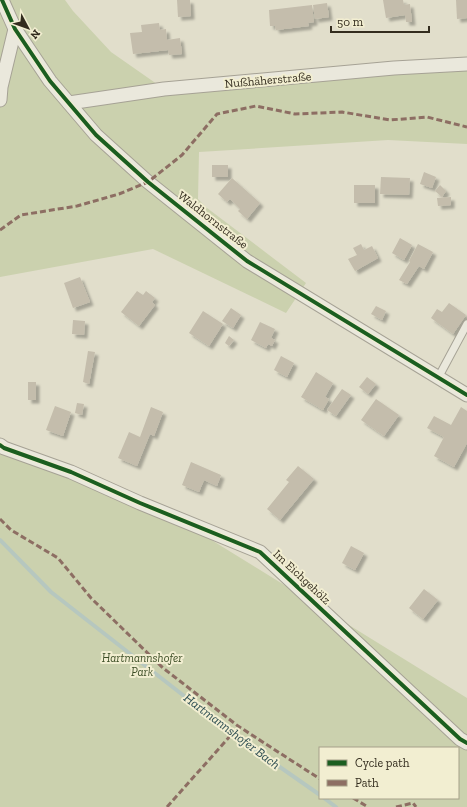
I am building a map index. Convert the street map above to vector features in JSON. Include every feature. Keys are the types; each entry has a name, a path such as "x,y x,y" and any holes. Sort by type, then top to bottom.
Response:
{"street":[{"name":"Waldhornstraße","path":"2,0 15,29 50,81 96,135 148,182 247,260 467,395"},
{"path":"0,100 1,87 15,29"},
{"name":"Nußhäherstraße","path":"69,103 164,89 402,68 467,64"},
{"name":"Im Eichgehölz","path":"0,445 4,448 71,472 140,503 260,552 460,739 467,743"}],"lane":[{"path":"438,378 467,324"}],"green space":[{"path":"0,0 65,0 73,11 111,52 164,89 467,64 467,144 388,140 199,152 198,199 207,208 306,283 286,313 153,249 0,277"},
{"name":"Hartmannshofer Park","path":"0,442 145,499 467,698 467,807 0,807"}],"building":[{"path":"177,0 190,0 191,16 178,17"},
{"path":"383,0 403,0 404,5 410,4 412,22 406,22 405,15 386,18"},
{"path":"456,0 467,0 467,18 457,19"},
{"path":"327,3 329,17 315,19 313,5"},
{"path":"312,5 314,22 308,23 309,26 276,30 275,26 270,26 269,10"},
{"path":"159,23 160,30 166,29 167,40 180,38 182,54 169,55 168,50 133,54 130,33 142,32 141,25"},
{"path":"212,165 228,165 228,177 212,177"},
{"path":"424,172 436,177 432,188 420,184"},
{"path":"381,177 410,178 409,195 380,194"},
{"path":"232,178 260,203 247,219 238,211 240,209 230,199 227,202 218,194"},
{"path":"354,185 375,185 375,203 354,203"},
{"path":"440,185 446,191 442,197 435,191"},
{"path":"451,197 451,205 438,206 437,198"},
{"path":"400,238 412,245 404,260 392,253"},
{"path":"361,244 364,250 372,246 378,258 355,271 348,259 357,255 353,248"},
{"path":"418,244 433,252 424,269 419,266 407,284 399,280 410,262 409,261"},
{"path":"80,277 90,302 73,308 64,283"},
{"path":"137,291 143,295 146,291 155,298 152,302 155,305 139,326 121,312"},
{"path":"449,303 466,315 453,334 431,318 437,309 442,312"},
{"path":"376,306 386,311 382,320 371,314"},
{"path":"231,308 241,315 233,328 222,321"},
{"path":"203,311 223,324 209,346 189,333"},
{"path":"73,320 85,321 84,335 72,334"},
{"path":"260,322 275,329 271,338 275,340 272,346 268,344 266,348 251,340"},
{"path":"229,336 234,340 229,346 225,343"},
{"path":"88,351 95,352 89,384 83,382"},
{"path":"281,356 294,363 287,377 274,370"},
{"path":"316,372 333,383 325,397 329,399 323,410 301,397"},
{"path":"367,377 376,384 368,394 359,387"},
{"path":"28,382 36,382 36,400 28,400"},
{"path":"342,389 351,395 336,416 327,410"},
{"path":"376,399 399,415 384,436 361,420"},
{"path":"77,403 84,404 82,415 75,413"},
{"path":"55,406 71,412 63,436 46,430"},
{"path":"151,407 163,412 154,436 150,434 137,466 118,458 129,432 140,437"},
{"path":"461,407 467,411 467,443 454,467 434,456 444,437 427,428 434,416 451,425"},
{"path":"191,462 221,475 217,486 204,480 199,492 182,485"},
{"path":"298,466 314,479 280,520 267,509 289,482 286,480"},
{"path":"351,546 364,553 355,570 342,563"},
{"path":"424,589 438,600 423,619 409,608"}],"waterway":[{"name":"Hartmannshofer Bach","path":"0,540 51,592 234,735 319,794"},
{"name":"Hartmannshofer Bach","path":"325,799 336,807"}],"marked path":[{"path":"0,230 21,215 77,206 119,194 148,182 182,155 217,114 256,106 295,114 342,112 390,120 427,117 467,127"},
{"path":"0,519 11,530 58,558 91,598 163,668 238,726 319,778"},
{"path":"167,807 231,735"},
{"path":"355,799 368,807"},
{"path":"396,807 413,803 416,807"}],"cycle path":[{"path":"2,0 15,29 50,81 96,135 148,182 247,261 467,395"},
{"path":"0,445 4,448 71,472 140,503 260,552 460,739 467,743"}]}
